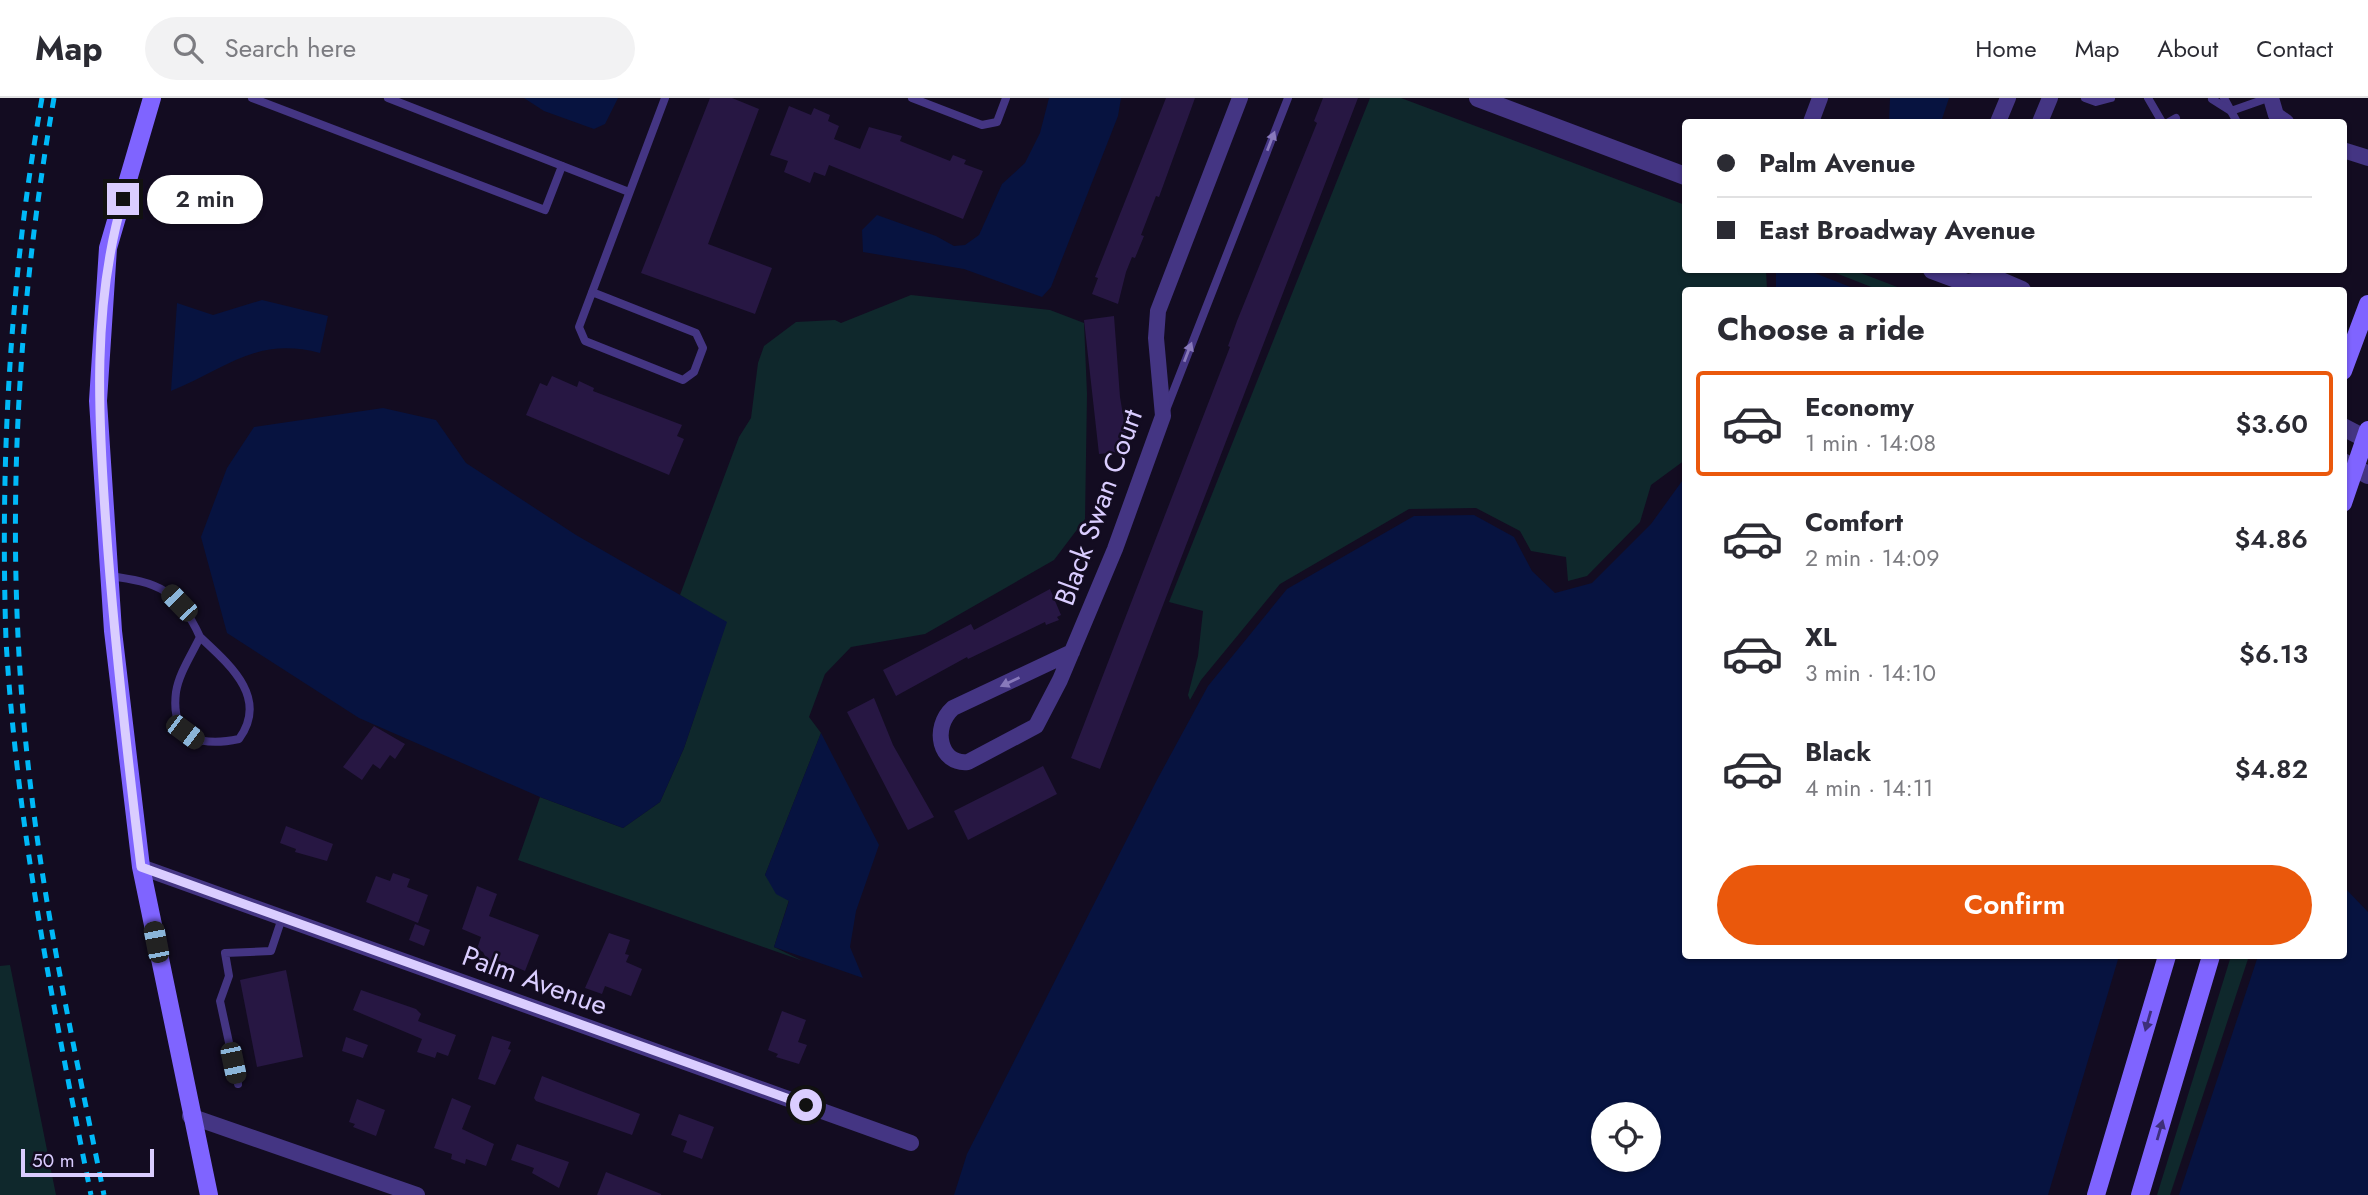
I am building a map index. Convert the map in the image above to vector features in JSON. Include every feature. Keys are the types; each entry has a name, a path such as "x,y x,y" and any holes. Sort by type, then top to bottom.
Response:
{"main road":[{"path":"152,98 108,248 97,401 113,631 141,867 190,1116 209,1195"},
{"path":"2347,360 2368,304"},
{"path":"2347,491 2367,436"},
{"path":"2096,1195 2166,959"},
{"path":"2140,1195 2210,959"}],"street":[{"name":"Black Swan Court","path":"1072,652 953,708 939,725 941,738 952,759 959,763 968,762 1036,726 1072,652 1115,549 1163,416 1156,338 1158,312 1240,98"},
{"path":"1478,98 1682,175"},
{"path":"1812,119 1821,98"},
{"path":"1999,119 2008,98"},
{"path":"2041,119 2050,98"},
{"path":"2270,98 2277,115 2282,119"},
{"path":"2347,151 2368,158"},
{"path":"1942,273 1964,280 1994,278 2015,287"},
{"path":"2347,428 2367,436"},
{"name":"Palm Avenue","path":"141,867 911,1143"},
{"path":"190,1116 417,1195"}],"lane":[{"path":"252,98 545,210 562,166"},
{"path":"388,98 629,192"},
{"path":"592,292 696,332 704,348 694,372 684,380 585,341 579,327 629,192 665,98"},
{"path":"912,98 982,125 997,122 1006,98"},
{"path":"1163,416 1288,98"},
{"path":"2085,98 2105,99"},
{"path":"2148,98 2160,119"},
{"path":"2224,98 2234,119"},
{"path":"2231,111 2270,98"},
{"path":"2212,99 2231,111"},
{"path":"109,576 146,580 167,590 190,615 200,637 225,662 247,692 252,707 250,725 239,739 219,744 200,743 185,732 178,717 176,693 200,637"},
{"path":"238,1084 220,1001 229,976 225,953 271,951 282,918"}],"green space":[{"path":"1370,98 1401,98 1682,204 1682,273 1766,273 1767,287 1682,287 1682,462 1651,485 1640,522 1587,576 1568,581 1566,557 1531,551 1520,531 1476,508 1409,509 1280,584 1201,680 1190,700 1188,695 1198,656 1203,611 1169,602"},
{"path":"1836,273 1861,273 1897,287 1871,287"},
{"path":"911,295 1050,310 1084,323 1087,394 1085,519 1054,560 925,634 851,647 825,674 809,717 821,733 765,875 789,900 774,947 803,961 518,860 540,797 623,828 660,802 684,748 726,623 680,595 739,437 751,418 758,363 764,346 796,322 835,320 841,323"},
{"path":"2230,959 2248,959 2170,1195 2157,1195"},
{"path":"10,965 56,1195 0,1195 0,966"}],"shaded area":[{"path":"524,98 618,98 605,124 594,129 544,111"},
{"path":"1049,98 1121,98 1118,116 1051,287 1042,297 964,269 863,252 862,230 877,215 936,236 954,246 965,245 979,235 1002,184 1025,163 1040,133"},
{"path":"1890,98 1949,98 1942,119 1889,119"},
{"path":"1776,273 1815,273 1850,287 1776,287"},
{"path":"262,300 328,316 320,353 297,349 259,352 242,357 171,391 177,303 213,315"},
{"path":"383,408 436,420 466,463 576,535 727,622 684,748 660,802 623,828 540,797 359,718 227,633 201,537 227,468 254,427"},
{"path":"1682,481 1682,959 2118,959 2048,1195 954,1195 967,1154 1158,778 1208,686 1287,589 1414,516 1474,515 1514,537 1532,571 1555,593 1592,583 1651,524"},
{"path":"821,733 879,845 856,911 850,947 863,978 774,947 789,901 776,894 765,875"},
{"path":"2347,890 2368,912 2368,1195 2179,1195 2257,959 2347,959"}],"building":[{"path":"710,98 732,98 759,109 708,244 772,268 755,314 641,273"},
{"path":"1166,98 1195,98 1159,197 1156,196 1141,235 1144,236 1126,272 1118,304 1092,294 1098,278 1095,277"},
{"path":"1323,98 1358,98 1100,769 1071,758 1230,347 1228,346 1237,321 1317,123 1314,121"},
{"path":"789,106 811,115 814,108 830,115 828,121 839,126 834,139 860,149 869,127 902,136 900,141 950,161 953,155 966,160 964,164 983,171 963,219 829,165 825,176 814,172 810,183 784,172 788,161 770,155"},
{"path":"1114,316 1120,397 1129,451 1099,454 1084,320"},
{"path":"552,376 577,387 579,381 594,388 593,391 682,425 677,436 684,439 669,475 526,415 540,383 547,386"},
{"path":"1050,589 1061,615 1057,617 1059,620 1046,625 1045,622 968,659 967,657 896,696 883,670 971,624 974,630"},
{"path":"874,698 893,745 934,817 908,830 847,712"},
{"path":"374,726 405,744 395,759 390,755 380,769 373,764 362,780 343,767"},
{"path":"1043,766 1057,794 968,840 954,811"},
{"path":"286,826 333,844 327,861 295,852 296,849 280,843"},
{"path":"393,873 410,879 407,887 428,895 418,923 366,902 376,876 390,881"},
{"path":"477,886 497,894 489,916 539,935 525,971 502,961 495,965 488,962 483,952 477,949 481,937 462,929"},
{"path":"415,924 430,930 424,946 409,940"},
{"path":"609,933 630,940 625,954 629,955 626,962 642,969 631,996 605,986 602,994 585,988"},
{"path":"286,970 303,1057 257,1067 240,980"},
{"path":"361,990 416,1009 421,1014 418,1021 456,1035 448,1056 437,1052 435,1058 417,1052 422,1039 353,1010"},
{"path":"782,1011 806,1020 798,1042 807,1045 799,1064 776,1057 778,1054 768,1050"},
{"path":"492,1036 511,1042 508,1049 511,1050 495,1085 478,1079"},
{"path":"346,1037 368,1045 363,1058 342,1051"},
{"path":"542,1076 640,1114 632,1135 536,1101 534,1098"},
{"path":"452,1098 471,1106 462,1129 494,1144 486,1166 466,1159 465,1164 451,1159 452,1154 434,1148"},
{"path":"357,1099 385,1110 376,1136 353,1127 355,1124 349,1122"},
{"path":"679,1114 714,1127 702,1159 683,1152 687,1141 671,1135"},
{"path":"517,1144 569,1162 559,1188 532,1173 534,1168 511,1160"},
{"path":"606,1172 661,1194 661,1195 597,1195"}],"railway":[{"path":"42,98 22,232 10,368 6,436 6,640 11,710 28,850 51,988 91,1195"},
{"path":"54,98 40,184 22,357 15,530 17,617 22,704 45,892 104,1195"}],"route":[{"path":"123,199 108,248 97,401 113,631 141,867 806,1105"}]}
